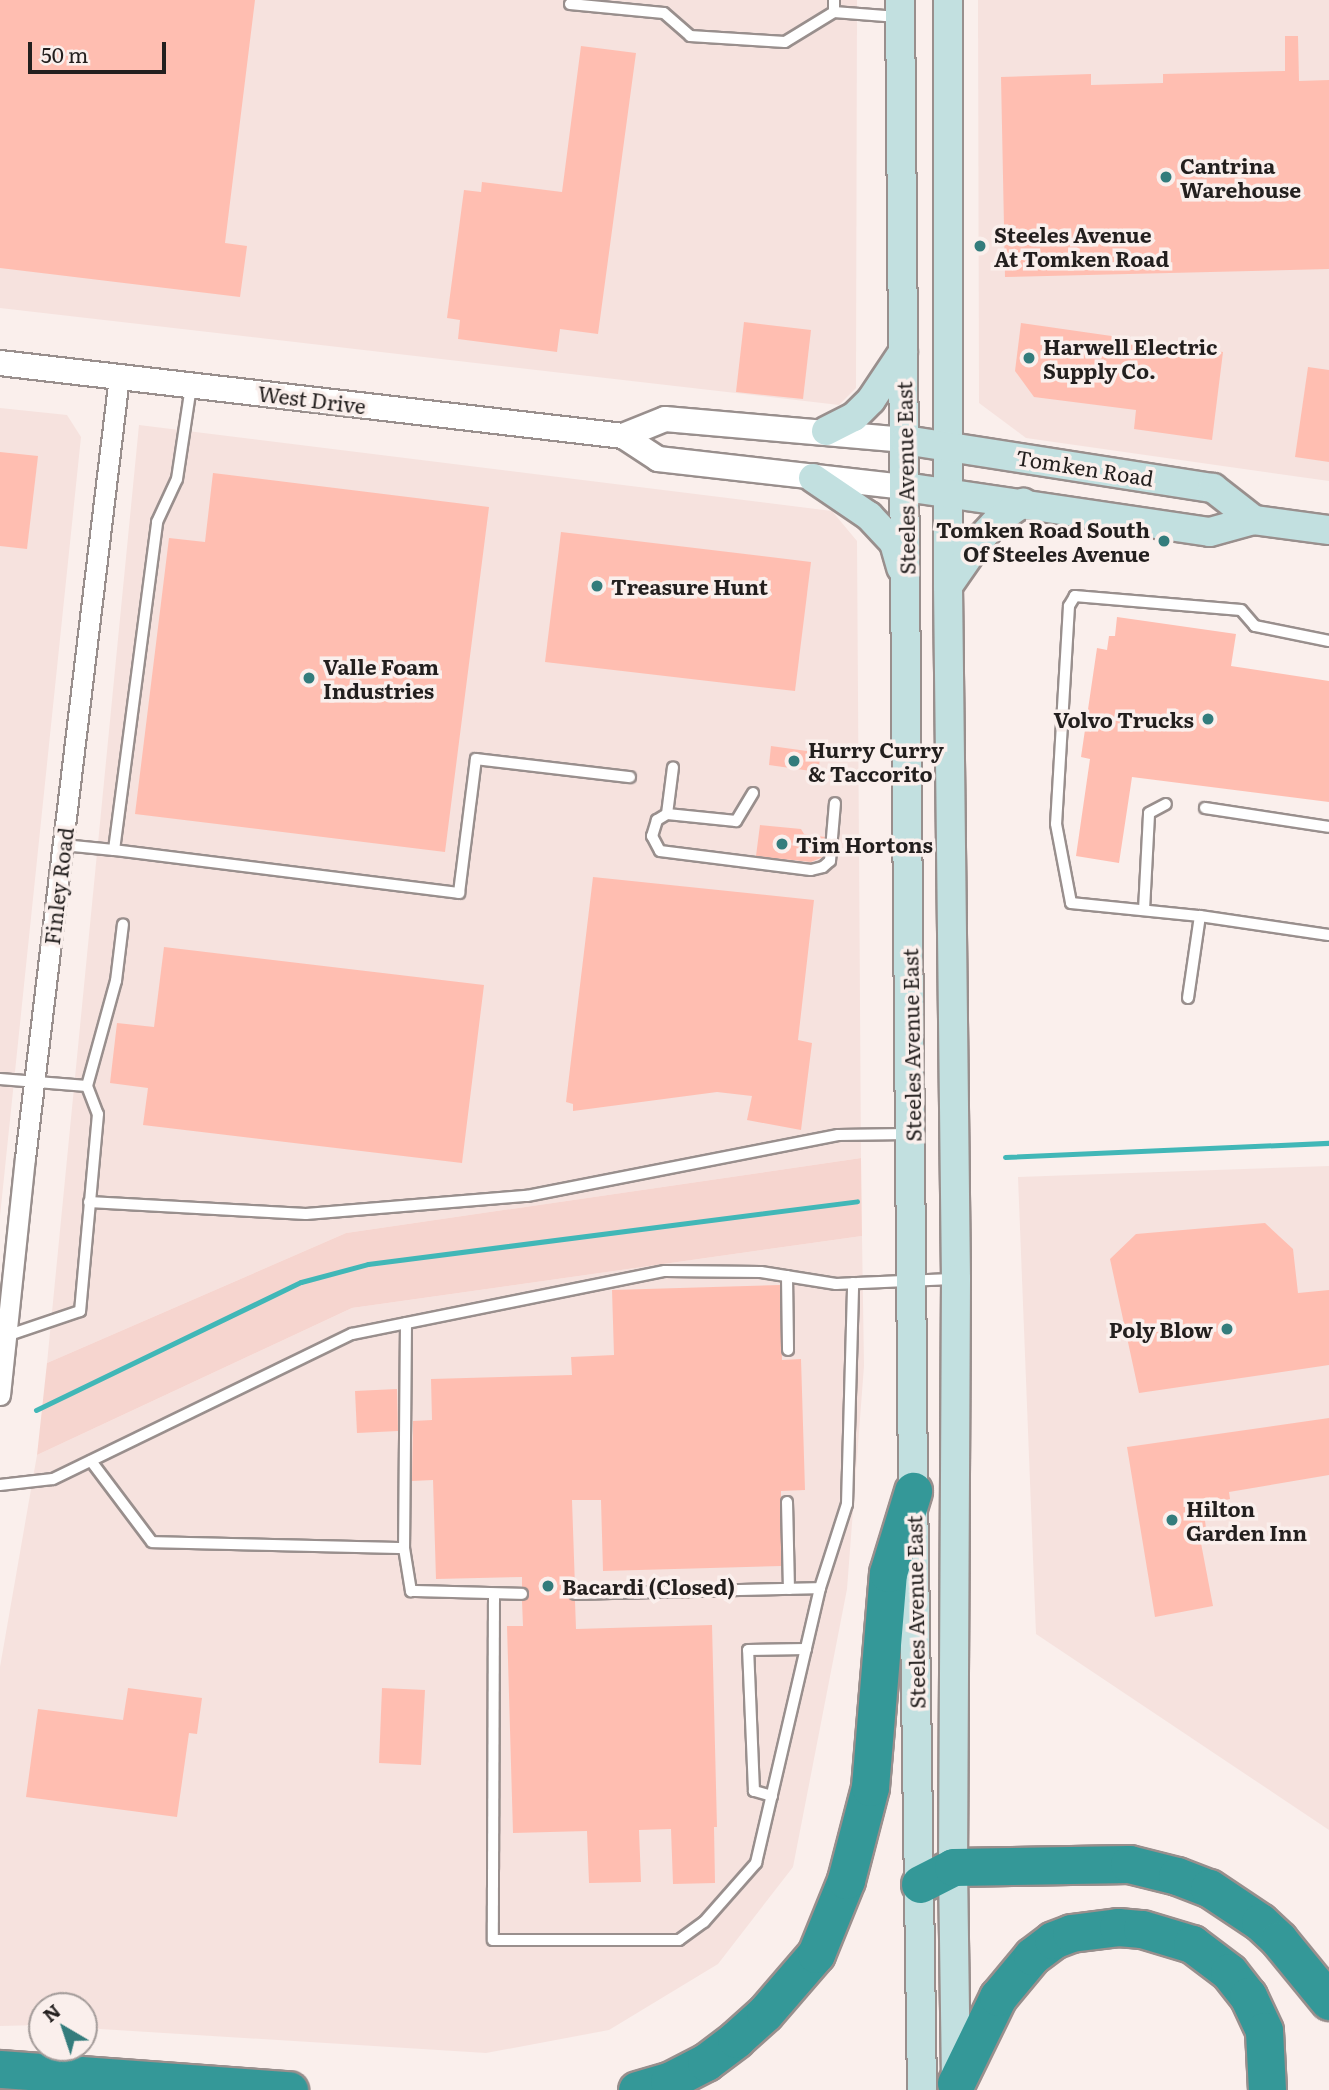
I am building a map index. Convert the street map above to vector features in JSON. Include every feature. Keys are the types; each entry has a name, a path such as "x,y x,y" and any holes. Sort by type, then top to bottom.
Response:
{"highway":[{"path":"637,2090 669,2081 716,2054 765,2013 816,1954 846,1880 870,1787 888,1573 913,1491"},
{"path":"920,1884 953,1867 1129,1864 1178,1876 1209,1888 1260,1922 1279,1940 1329,2001"},
{"path":"945,2088 998,1997 1032,1956 1053,1940 1071,1933 1118,1927 1152,1931 1192,1944 1229,1972 1248,1996 1264,2031 1267,2090"},
{"path":"0,2069 289,2090"}],"main road":[{"name":"Steeles Avenue East","path":"945,2088 953,1867 956,1279 948,586 948,0"},
{"name":"Steeles Avenue East","path":"900,8 912,1134 913,1491 920,1884 945,2088"},
{"path":"826,431 853,417 871,400 903,352"},
{"name":"Tomken Road","path":"905,440 1213,488 1254,520"},
{"path":"813,478 869,516 894,543 906,586"},
{"path":"905,487 948,496 1023,503 1210,532 1254,520 1329,530"},
{"path":"948,586 982,537 997,521 1023,503"}],"street":[{"name":"West Drive","path":"0,363 623,436 658,459 905,487"},
{"name":"Finley Road","path":"0,1387 34,1082 120,377"},
{"name":"West Drive","path":"623,436 664,419 826,431 905,440"}],"lane":[{"path":"834,0 834,12"},
{"path":"570,4 664,13 690,36 785,43 834,12 900,8"},
{"path":"114,850 157,522 177,479 191,386"},
{"path":"1329,641 1255,626 1241,610 1075,596 1069,606 1056,824 1071,902 1200,916 1329,935"},
{"path":"63,845 459,893 476,759 630,777"},
{"path":"667,814 673,767"},
{"path":"753,793 736,821 667,814 657,820 652,836 660,851 811,870 824,867 830,861 835,803"},
{"path":"1144,910 1149,813 1166,804"},
{"path":"1205,808 1329,827"},
{"path":"1188,998 1200,916"},
{"path":"6,1336 80,1311 98,1114 87,1086 116,981 123,924"},
{"path":"0,1079 87,1086"},
{"path":"89,1202 306,1214 527,1196 838,1135 912,1134"},
{"path":"0,1485 52,1479 352,1334 664,1271 761,1272 836,1284 956,1279"},
{"path":"787,1276 788,1350"},
{"path":"494,1594 493,1940 680,1940 704,1922 756,1863 820,1588 847,1504 853,1283"},
{"path":"406,1323 404,1548 411,1591 522,1594"},
{"path":"91,1461 152,1542 404,1548"},
{"path":"787,1502 789,1589"},
{"path":"575,1594 820,1588"},
{"path":"772,1796 754,1791 748,1650 806,1649"}],"shaded area":[{"path":"0,0 857,0 856,388 839,405 0,308"},
{"path":"978,0 1329,0 1329,481 1026,438 979,403"},
{"path":"0,408 67,415 81,437 0,1216"},
{"path":"139,425 832,511 857,541 861,1158 346,1233 47,1363"},
{"path":"861,1158 862,1236 352,1308 37,1455 47,1363 346,1233"},
{"path":"1329,1166 1329,1830 1036,1634 1018,1177"},
{"path":"862,1236 864,1366 847,1589 793,1867 718,1964 609,2030 486,2053 98,2029 98,1992 28,1992 28,2025 0,2026 0,1667 37,1455 352,1308"}],"building":[{"path":"0,0 255,0 225,243 247,246 240,297 0,268"},
{"name":"Cantrina Warehouse","path":"1285,36 1298,36 1299,81 1329,80 1329,269 1005,277 1001,77 1091,74 1091,85 1163,83 1163,74 1285,71"},
{"path":"581,46 636,53 598,334 560,329 557,352 458,339 460,320 447,318 464,190 481,192 482,182 562,192"},
{"path":"744,322 811,330 803,399 736,392"},
{"path":"1021,323 1223,352 1212,440 1134,429 1136,410 1034,397 1015,371"},
{"path":"1308,367 1329,370 1329,462 1295,457"},
{"path":"0,452 38,456 27,549 0,546"},
{"name":"Valle Foam Industries","path":"213,473 489,507 445,852 135,814 169,538 205,542"},
{"path":"561,532 811,562 795,691 545,662"},
{"name":"Volvo Trucks","path":"1117,617 1236,634 1231,666 1329,681 1329,802 1132,777 1119,863 1076,856 1090,759 1081,757 1097,648 1107,650 1109,636 1115,636"},
{"name":"Hurry Curry & Taccorito","path":"771,746 821,753 818,772 769,765"},
{"name":"Tim Hortons","path":"760,825 801,829 804,834 825,837 823,857 811,862 756,856"},
{"path":"593,877 814,900 798,1040 812,1043 801,1130 747,1120 752,1096 717,1092 573,1111 573,1104 566,1102"},
{"path":"164,947 484,985 462,1163 143,1125 148,1088 110,1083 117,1023 154,1027"},
{"name":"Poly Blow","path":"1265,1223 1293,1249 1298,1293 1329,1290 1329,1365 1139,1393 1110,1259 1136,1234"},
{"name":"Bacardi (Closed)","path":"780,1285 782,1360 801,1359 805,1490 781,1491 781,1566 603,1571 601,1500 572,1500 575,1587 568,1595 575,1601 576,1629 712,1625 717,1827 714,1827 715,1883 673,1884 671,1829 639,1830 641,1882 589,1883 587,1831 513,1833 507,1626 523,1626 522,1601 528,1598 529,1591 522,1587 522,1577 436,1579 433,1480 412,1481 413,1421 432,1420 431,1379 572,1375 571,1357 614,1355 612,1290"},
{"path":"397,1389 398,1431 357,1433 355,1391"},
{"name":"Hilton Garden Inn","path":"1329,1418 1329,1475 1229,1492 1230,1499 1203,1505 1207,1536 1200,1538 1213,1606 1155,1617 1127,1447"},
{"path":"128,1688 202,1698 197,1734 189,1733 177,1817 26,1797 38,1709 123,1720"},
{"path":"382,1688 425,1690 421,1765 379,1763"}],"waterway":[{"path":"1005,1157 1329,1143"},
{"path":"36,1410 301,1282 368,1264 857,1201"}],"place":[{"name":"Cantrina Warehouse","path":"1166,177"},
{"name":"Steeles Avenue At Tomken Road","path":"980,246"},
{"name":"Harwell Electric Supply Co.","path":"1029,358"},
{"name":"Tomken Road South Of Steeles Avenue","path":"1164,541"},
{"name":"Treasure Hunt","path":"597,586"},
{"name":"Valle Foam Industries","path":"309,678"},
{"name":"Volvo Trucks","path":"1208,719"},
{"name":"Hurry Curry & Taccorito","path":"794,761"},
{"name":"Tim Hortons","path":"782,844"},
{"name":"Poly Blow","path":"1227,1329"},
{"name":"Hilton Garden Inn","path":"1172,1520"},
{"name":"Bacardi (Closed)","path":"548,1586"}]}
